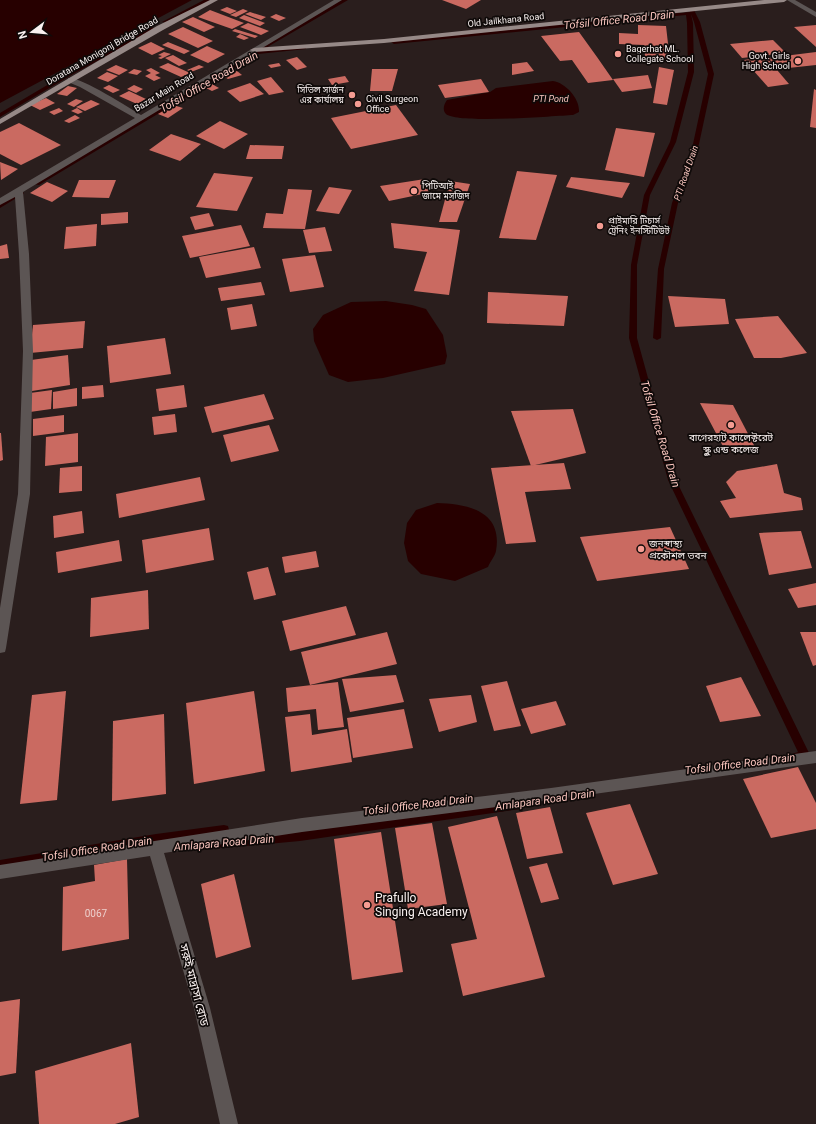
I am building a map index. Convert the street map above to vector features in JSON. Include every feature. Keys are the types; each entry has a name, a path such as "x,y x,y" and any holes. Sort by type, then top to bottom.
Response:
{"main road":[{"name":"Doratana Monigonj Bridge Road","path":"0,122 160,28 215,0"},
{"name":"Old Jailkhana Road","path":"254,50 384,41 784,0"}],"street":[{"name":"Bazar Main Road","path":"0,202 339,0"},
{"path":"790,0 816,15"},
{"path":"71,80 83,85 141,118"},
{"path":"0,648 24,494 28,351 24,254 18,191"},
{"path":"0,872 302,825 543,795 816,757"},
{"name":"সরুই মাদ্রাসা রোড","path":"155,847 202,1008 229,1124"}],"water":[{"path":"0,0 192,0 0,103"},
{"name":"PTI Pond","path":"553,81 563,85 571,92 579,107 579,112 573,115 527,118 468,119 454,117 446,114 444,111 444,105 447,100 490,92 496,88"},
{"path":"386,301 426,309 443,335 447,356 445,364 383,378 348,382 329,375 314,341 313,329 323,315 351,302"},
{"path":"437,503 460,505 471,508 481,512 489,518 497,537 496,551 488,567 455,581 421,574 408,561 404,543 407,523 416,510"}],"building":[{"path":"442,0 481,0 466,9"},
{"path":"227,7 237,11 230,14 220,10"},
{"path":"243,9 248,11 236,17 230,15"},
{"path":"210,10 244,23 232,29 198,17"},
{"path":"250,12 266,17 261,20 245,14"},
{"path":"276,14 286,18 279,21 270,17"},
{"path":"244,15 265,23 260,26 239,18"},
{"path":"193,17 215,27 204,32 182,22"},
{"path":"248,23 269,31 261,35 240,27"},
{"path":"638,25 666,26 670,61 645,56 644,45 619,44 619,33 638,34"},
{"path":"816,25 816,47 794,27"},
{"path":"183,27 213,41 198,48 168,34"},
{"path":"235,29 258,36 255,38 232,31"},
{"path":"579,32 613,80 588,83 572,60 560,61 541,36"},
{"path":"240,34 249,38 244,40 236,37"},
{"path":"773,40 786,53 742,58 730,44"},
{"path":"151,42 165,49 152,55 138,48"},
{"path":"168,42 190,51 184,54 162,45"},
{"path":"207,46 225,54 208,63 190,55"},
{"path":"164,52 171,54 161,59 158,58 162,56 158,55"},
{"path":"816,52 816,65 779,69 768,58"},
{"path":"173,55 187,63 179,66 165,58"},
{"path":"297,57 307,67 297,70 286,60"},
{"path":"766,57 789,84 768,87 744,60"},
{"path":"527,62 534,71 512,75 512,64"},
{"path":"168,63 190,73 181,77 159,67"},
{"path":"279,63 281,66 271,68 268,65"},
{"path":"116,65 128,70 119,75 106,70"},
{"path":"199,65 204,67 191,72 187,70"},
{"path":"659,67 674,70 667,105 653,103"},
{"path":"151,68 160,73 155,75 161,78 154,81 145,76 151,73 146,70"},
{"path":"134,69 142,71 137,75 128,73"},
{"path":"372,69 398,69 392,91 370,91"},
{"path":"237,71 242,75 228,79 223,76"},
{"path":"107,72 118,76 108,82 97,78"},
{"path":"648,75 652,88 622,92 613,79"},
{"path":"345,76 349,82 332,85 328,79"},
{"path":"271,77 284,92 269,95 257,81"},
{"path":"481,79 489,92 445,98 438,85"},
{"path":"210,83 219,88 212,91 202,86"},
{"path":"250,83 264,94 240,102 227,91"},
{"path":"109,85 120,90 113,93 103,88"},
{"path":"134,85 143,89 136,93 127,89"},
{"path":"68,86 77,88 67,96 57,94"},
{"path":"814,89 816,90 816,128 810,127"},
{"path":"129,91 146,99 137,104 119,96"},
{"path":"46,98 55,103 40,110 30,105"},
{"path":"76,99 83,101 74,107 67,104"},
{"path":"91,100 100,104 85,111 76,107"},
{"path":"173,105 183,108 168,118 158,114"},
{"path":"396,105 418,135 351,149 331,118"},
{"path":"59,108 63,111 54,115 49,112"},
{"path":"77,108 83,112 78,114 71,111"},
{"path":"75,115 80,118 69,123 64,121"},
{"path":"220,121 248,134 224,149 196,136"},
{"path":"19,123 61,145 21,165 0,154 0,132"},
{"path":"616,128 655,133 644,177 605,170"},
{"path":"171,134 201,144 180,161 149,150"},
{"path":"250,145 284,146 282,159 246,159"},
{"path":"0,162 18,169 1,180"},
{"path":"517,171 557,175 536,240 499,238"},
{"path":"214,173 253,177 237,211 196,207"},
{"path":"571,177 630,183 622,198 566,187"},
{"path":"425,179 432,192 389,201 380,186"},
{"path":"79,180 116,180 109,198 72,197"},
{"path":"450,181 470,184 457,222 439,222"},
{"path":"47,182 68,191 52,202 30,193"},
{"path":"329,187 352,190 339,214 316,211"},
{"path":"288,189 312,190 305,229 263,228 266,213 283,214"},
{"path":"128,212 128,223 101,225 101,214"},
{"path":"209,213 214,226 195,230 190,217"},
{"path":"391,223 460,230 449,295 414,291 427,252 394,248"},
{"path":"97,224 96,246 64,249 66,227"},
{"path":"241,225 250,246 190,258 182,236"},
{"path":"325,227 332,251 309,253 303,230"},
{"path":"7,244 9,258 0,259 0,246"},
{"path":"254,247 261,268 206,278 199,257"},
{"path":"315,255 324,287 290,292 282,259"},
{"path":"261,282 265,295 221,301 218,288"},
{"path":"488,292 568,296 564,326 487,323"},
{"path":"668,296 725,299 729,324 675,327"},
{"path":"252,304 257,326 231,330 227,308"},
{"path":"778,316 807,353 781,358 754,358 735,319"},
{"path":"85,321 83,348 30,353 33,325"},
{"path":"165,338 171,374 110,383 107,346"},
{"path":"68,355 70,385 32,391 31,360"},
{"path":"103,385 104,397 82,399 82,387"},
{"path":"184,385 187,407 159,411 156,389"},
{"path":"77,388 77,406 53,409 53,392"},
{"path":"52,390 51,409 30,412 30,393"},
{"path":"264,394 274,419 212,433 204,407"},
{"path":"700,403 733,405 756,449 726,452"},
{"path":"573,409 586,453 531,466 511,411"},
{"path":"175,414 177,432 154,435 152,417"},
{"path":"64,415 64,432 33,436 33,419"},
{"path":"269,425 279,451 231,462 223,435"},
{"path":"0,433 3,460 0,461"},
{"path":"78,433 78,462 45,466 46,437"},
{"path":"564,463 571,489 525,492 536,542 506,544 491,468"},
{"path":"777,464 784,493 801,498 803,510 730,518 720,501 736,498 726,482 737,471"},
{"path":"82,466 82,491 59,493 60,468"},
{"path":"200,477 205,500 119,518 116,494"},
{"path":"82,511 84,533 54,538 53,516"},
{"path":"670,527 689,569 597,581 580,537"},
{"path":"209,528 214,560 146,573 142,540"},
{"path":"801,531 812,568 769,575 759,533"},
{"path":"119,540 122,561 58,573 56,552"},
{"path":"316,551 319,567 285,573 282,557"},
{"path":"268,567 276,595 254,600 247,572"},
{"path":"816,583 816,605 798,608 788,589"},
{"path":"148,590 149,629 90,637 91,598"},
{"path":"346,606 356,635 290,651 282,621"},
{"path":"387,632 397,664 310,685 301,652"},
{"path":"800,632 816,632 816,665 813,666"},
{"path":"396,675 404,702 350,712 342,679"},
{"path":"741,677 761,716 720,722 706,686"},
{"path":"507,681 521,726 494,731 481,686"},
{"path":"338,682 344,727 318,730 316,709 288,712 286,688"},
{"path":"66,691 57,800 20,804 32,695"},
{"path":"254,691 265,771 194,784 186,703"},
{"path":"471,695 477,722 439,732 429,699"},
{"path":"556,701 566,725 531,734 521,709"},
{"path":"404,709 413,748 353,758 347,718"},
{"path":"164,714 166,794 112,801 113,721"},
{"path":"310,714 312,735 347,729 352,762 291,772 285,717"},
{"path":"798,767 816,803 816,829 771,838 743,779"},
{"path":"630,804 658,874 613,885 586,813"},
{"path":"550,807 563,853 527,859 516,813"},
{"path":"497,816 545,977 463,996 451,944 477,939 448,827"},
{"path":"432,823 447,904 408,909 395,828"},
{"name":"Prafullo Singing Academy","path":"381,832 403,972 352,980 334,839"},
{"path":"127,859 129,939 62,951 63,887 95,881 94,865"},
{"path":"547,863 559,899 541,903 529,867"},
{"path":"234,874 251,947 216,958 201,884"},
{"path":"20,999 16,1073 0,1076 0,1002"},
{"path":"131,1043 139,1117 115,1124 39,1124 35,1071"}],"waterway":[{"path":"165,22 208,0"},
{"path":"262,48 345,0"},
{"name":"PTI Road Drain","path":"657,338 661,269 675,203 696,144 711,74 697,22 692,11"},
{"name":"Tofsil Office Road Drain","path":"394,42 688,13 690,23 691,72 673,142 647,195 634,265 633,338 672,480 805,755 796,757"},
{"path":"0,115 73,72 152,29"},
{"name":"Tofsil Office Road Drain","path":"37,184 257,52 304,48"},
{"name":"Tofsil Office Road Drain","path":"0,206 21,193"},
{"name":"Amlapara Road Drain","path":"223,843 300,836 520,804"},
{"name":"Tofsil Office Road Drain","path":"0,865 156,839 224,830"}],"place":[{"name":"Bagerhat ML. Collegate School","path":"618,54"},
{"name":"Govt. Girls High School","path":"798,61"},
{"name":"সিভিল সার্জন এর কার্যালয়","path":"352,95"},
{"name":"Civil Surgeon Office","path":"358,104"},
{"name":"পিটিআই জামে মসজিদ","path":"414,191"},
{"name":"প্রাইমারি টিচার্স ট্রেনিং ইনস্টিটিউট","path":"600,226"},
{"name":"বাগেরহাট কালেক্টরেট স্কুল এন্ড কলেজ","path":"731,425"},
{"name":"জনস্বাস্থ্য প্রকৌশল ভবন","path":"641,549"},
{"name":"Prafullo Singing Academy","path":"367,905"}]}
